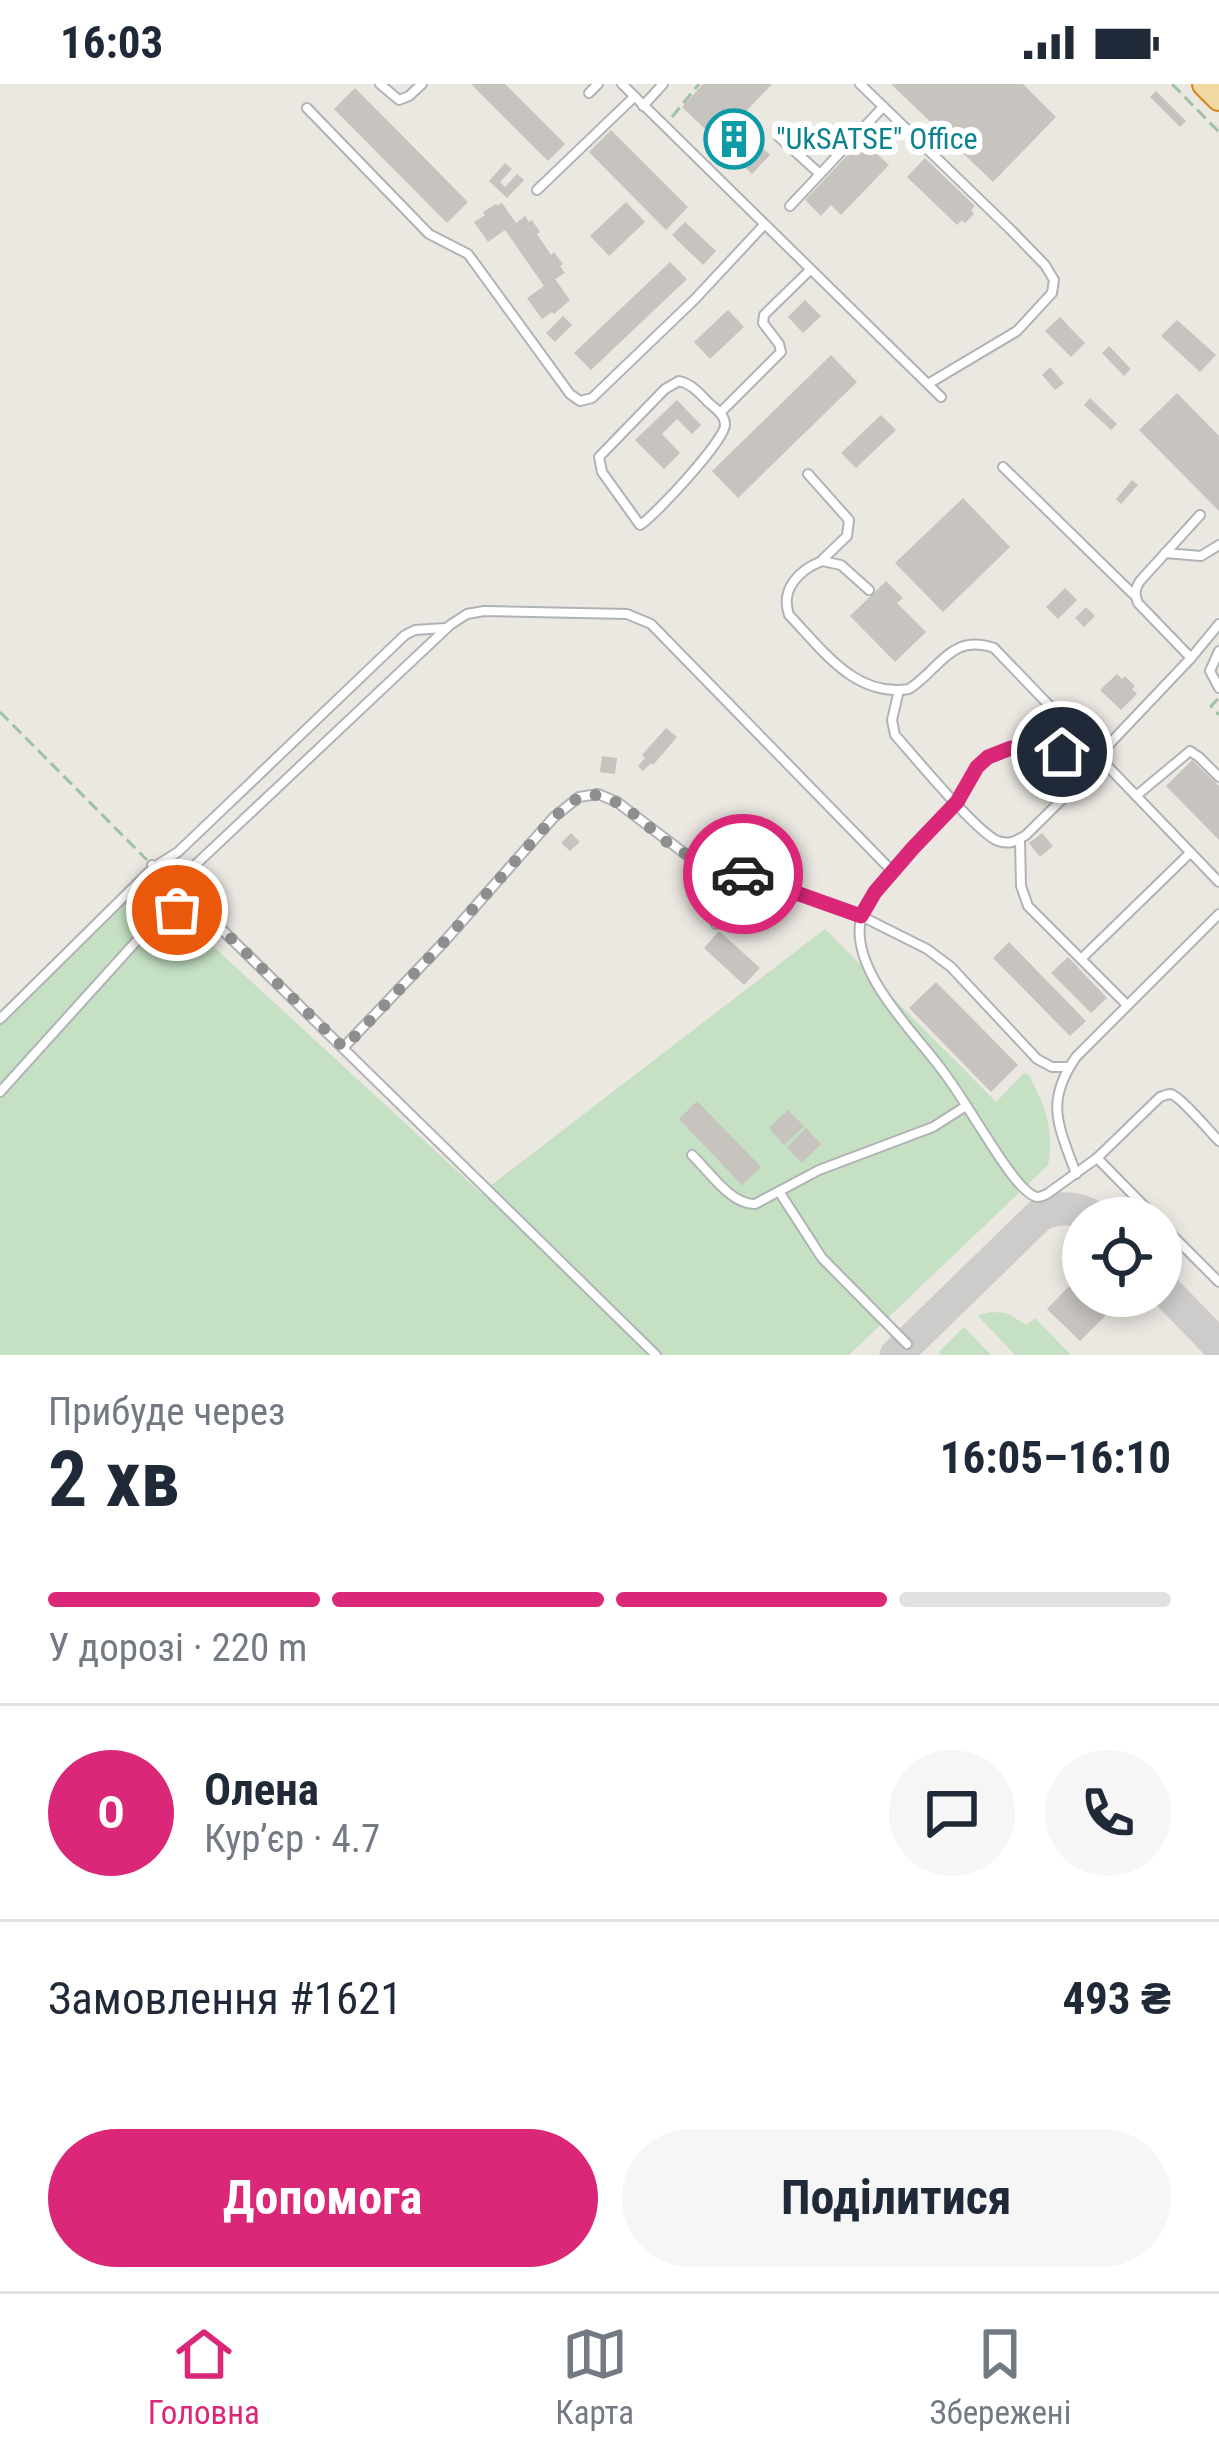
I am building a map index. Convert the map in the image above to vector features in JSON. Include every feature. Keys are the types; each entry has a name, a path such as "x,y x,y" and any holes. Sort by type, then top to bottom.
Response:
{"highway":[{"path":"1205,84 1219,98"}],"lane":[{"path":"380,84 399,100 422,84"},
{"path":"589,93 598,84"},
{"path":"622,84 941,397"},
{"path":"643,106 663,84"},
{"path":"860,84 1011,230 1054,280 1052,293 1017,331 928,384"},
{"path":"537,190 634,97"},
{"path":"790,206 883,107"},
{"path":"307,108 429,234 468,254 570,394 580,401 592,398 764,225"},
{"path":"576,133 586,144"},
{"path":"779,137 820,174"},
{"path":"720,413 781,352 764,315 810,270"},
{"path":"679,381 689,383 720,413 725,423 720,439 640,525 602,472 600,454 679,381"},
{"path":"1003,467 1191,658"},
{"path":"808,474 849,520 847,536 798,576 786,596 790,615 846,673 870,686 899,690 918,682 966,644 994,648 1219,882"},
{"path":"1135,596 1140,580 1200,515"},
{"path":"1165,553 1201,556 1219,545"},
{"path":"822,561 841,565 869,590"},
{"path":"174,885 447,628 467,614 484,610 627,614 643,620 663,635 893,872"},
{"path":"899,690 892,721 895,735 993,839 1004,843 1020,838 1100,758 1219,624"},
{"path":"0,1019 153,865 178,852 405,635 447,628"},
{"path":"1219,651 1210,671 1219,688"},
{"path":"1100,758 1026,748 988,757 957,802 867,904 861,916 862,945 880,989 903,1025 938,1064 1011,1172 1033,1195 1042,1197 1076,1174 1165,1095 1179,1100 1219,1141"},
{"path":"1136,796 1190,752 1219,777"},
{"path":"344,1048 554,817 589,794 607,797 629,810 675,849 905,936 943,959 1037,1059 1052,1067 1069,1067"},
{"path":"1020,838 1021,886 1028,906 1127,1006"},
{"path":"1081,959 1190,853"},
{"path":"153,865 656,1355"},
{"path":"716,924 726,893 742,874"},
{"path":"0,1092 150,926 177,910 205,913"},
{"path":"1076,1174 1058,1126 1058,1091 1069,1067 1219,914"},
{"path":"692,1155 743,1204 755,1204 819,1170 933,1127 966,1106"},
{"path":"1097,1158 1135,1197"},
{"path":"780,1193 822,1258 907,1344"},
{"path":"1182,1245 1219,1282"}],"path":[{"path":"1172,84 1219,132"},
{"path":"672,117 698,87"},
{"path":"1219,697 1211,706 1219,715"},
{"path":"0,712 153,865"}],"green space":[{"path":"139,878 481,1193 825,929 996,1102 1024,1073 1029,1075 1047,1119 1048,1165 849,1355 0,1355 0,1012"},
{"path":"1006,1313 1027,1325 1035,1318 1071,1355 1015,1355 977,1315"},
{"path":"964,1327 991,1355 939,1352"}],"building":[{"path":"471,84 505,84 565,144 548,161"},
{"name":"\"UkSATSE\" Office","path":"703,84 772,84 736,122 770,155 752,174 682,107"},
{"path":"891,84 1023,84 1056,117 993,182"},
{"path":"355,88 468,202 447,223 334,109"},
{"path":"1156,91 1186,121 1180,127 1150,97"},
{"path":"611,130 688,207 666,230 589,152"},
{"path":"862,140 889,165 841,215 831,205 821,216 805,200"},
{"path":"925,158 975,206 965,223 962,220 957,225 907,177"},
{"path":"505,163 512,169 500,182 505,187 517,174 524,180 507,198 489,181"},
{"path":"626,202 645,222 609,256 590,236"},
{"path":"502,203 516,223 525,216 532,220 551,255 554,252 563,264 565,273 555,279 570,300 542,319 527,298 544,286 505,230 488,242 474,222"},
{"path":"685,222 716,251 703,265 672,235"},
{"path":"670,262 687,279 591,370 574,353"},
{"path":"805,300 821,316 803,333 788,317"},
{"path":"728,310 744,327 710,359 694,342"},
{"path":"563,316 572,325 555,342 546,333"},
{"path":"1060,317 1085,343 1071,357 1045,331"},
{"path":"1177,320 1216,355 1200,372 1161,336"},
{"path":"1109,346 1131,369 1124,376 1102,353"},
{"path":"831,355 857,382 738,498 712,471"},
{"path":"1050,367 1064,383 1055,390 1042,375"},
{"path":"1177,393 1219,436 1219,511 1139,430"},
{"path":"1090,398 1117,424 1111,430 1084,405"},
{"path":"677,400 701,425 692,434 677,419 662,434 680,453 664,469 635,440"},
{"path":"881,415 896,430 856,468 841,453"},
{"path":"1132,480 1138,485 1121,504 1116,499"},
{"path":"963,498 1010,547 943,612 895,563"},
{"path":"886,581 903,598 897,603 926,632 895,662 850,616"},
{"path":"1065,588 1077,600 1058,619 1046,607"},
{"path":"1086,607 1095,616 1084,627 1075,618"},
{"path":"1117,674 1135,686 1132,689 1137,694 1121,710 1100,690"},
{"path":"666,728 677,737 643,771 638,766 645,758 642,755"},
{"path":"602,756 617,758 615,774 600,772"},
{"path":"1192,760 1219,786 1219,840 1166,786"},
{"path":"571,833 580,842 570,851 561,843"},
{"path":"1042,833 1053,846 1040,857 1029,843"},
{"path":"719,931 760,968 744,985 704,948"},
{"path":"1009,942 1086,1021 1070,1036 993,958"},
{"path":"1068,957 1107,998 1091,1013 1051,973"},
{"path":"936,982 1018,1065 991,1092 909,1008"},
{"path":"697,1101 761,1167 742,1185 679,1119"},
{"path":"788,1110 804,1126 784,1145 769,1128"},
{"path":"806,1128 821,1144 802,1163 787,1147"},
{"path":"1062,1293 1062,1317 1104,1317 1080,1341 1047,1309"}],"taxiway":[{"path":"896,1355 1041,1214 1062,1209"},
{"path":"1182,1308 1219,1346"}],"way so far":[{"path":"177,910 205,913 214,920 344,1048 554,817 579,797 607,797 675,849 743,874"}],"place":[{"name":"\"UkSATSE\" Office","path":"734,139"}],"route":[{"path":"743,874 861,916 875,892 957,802 988,757 1011,748 1062,752"}]}
